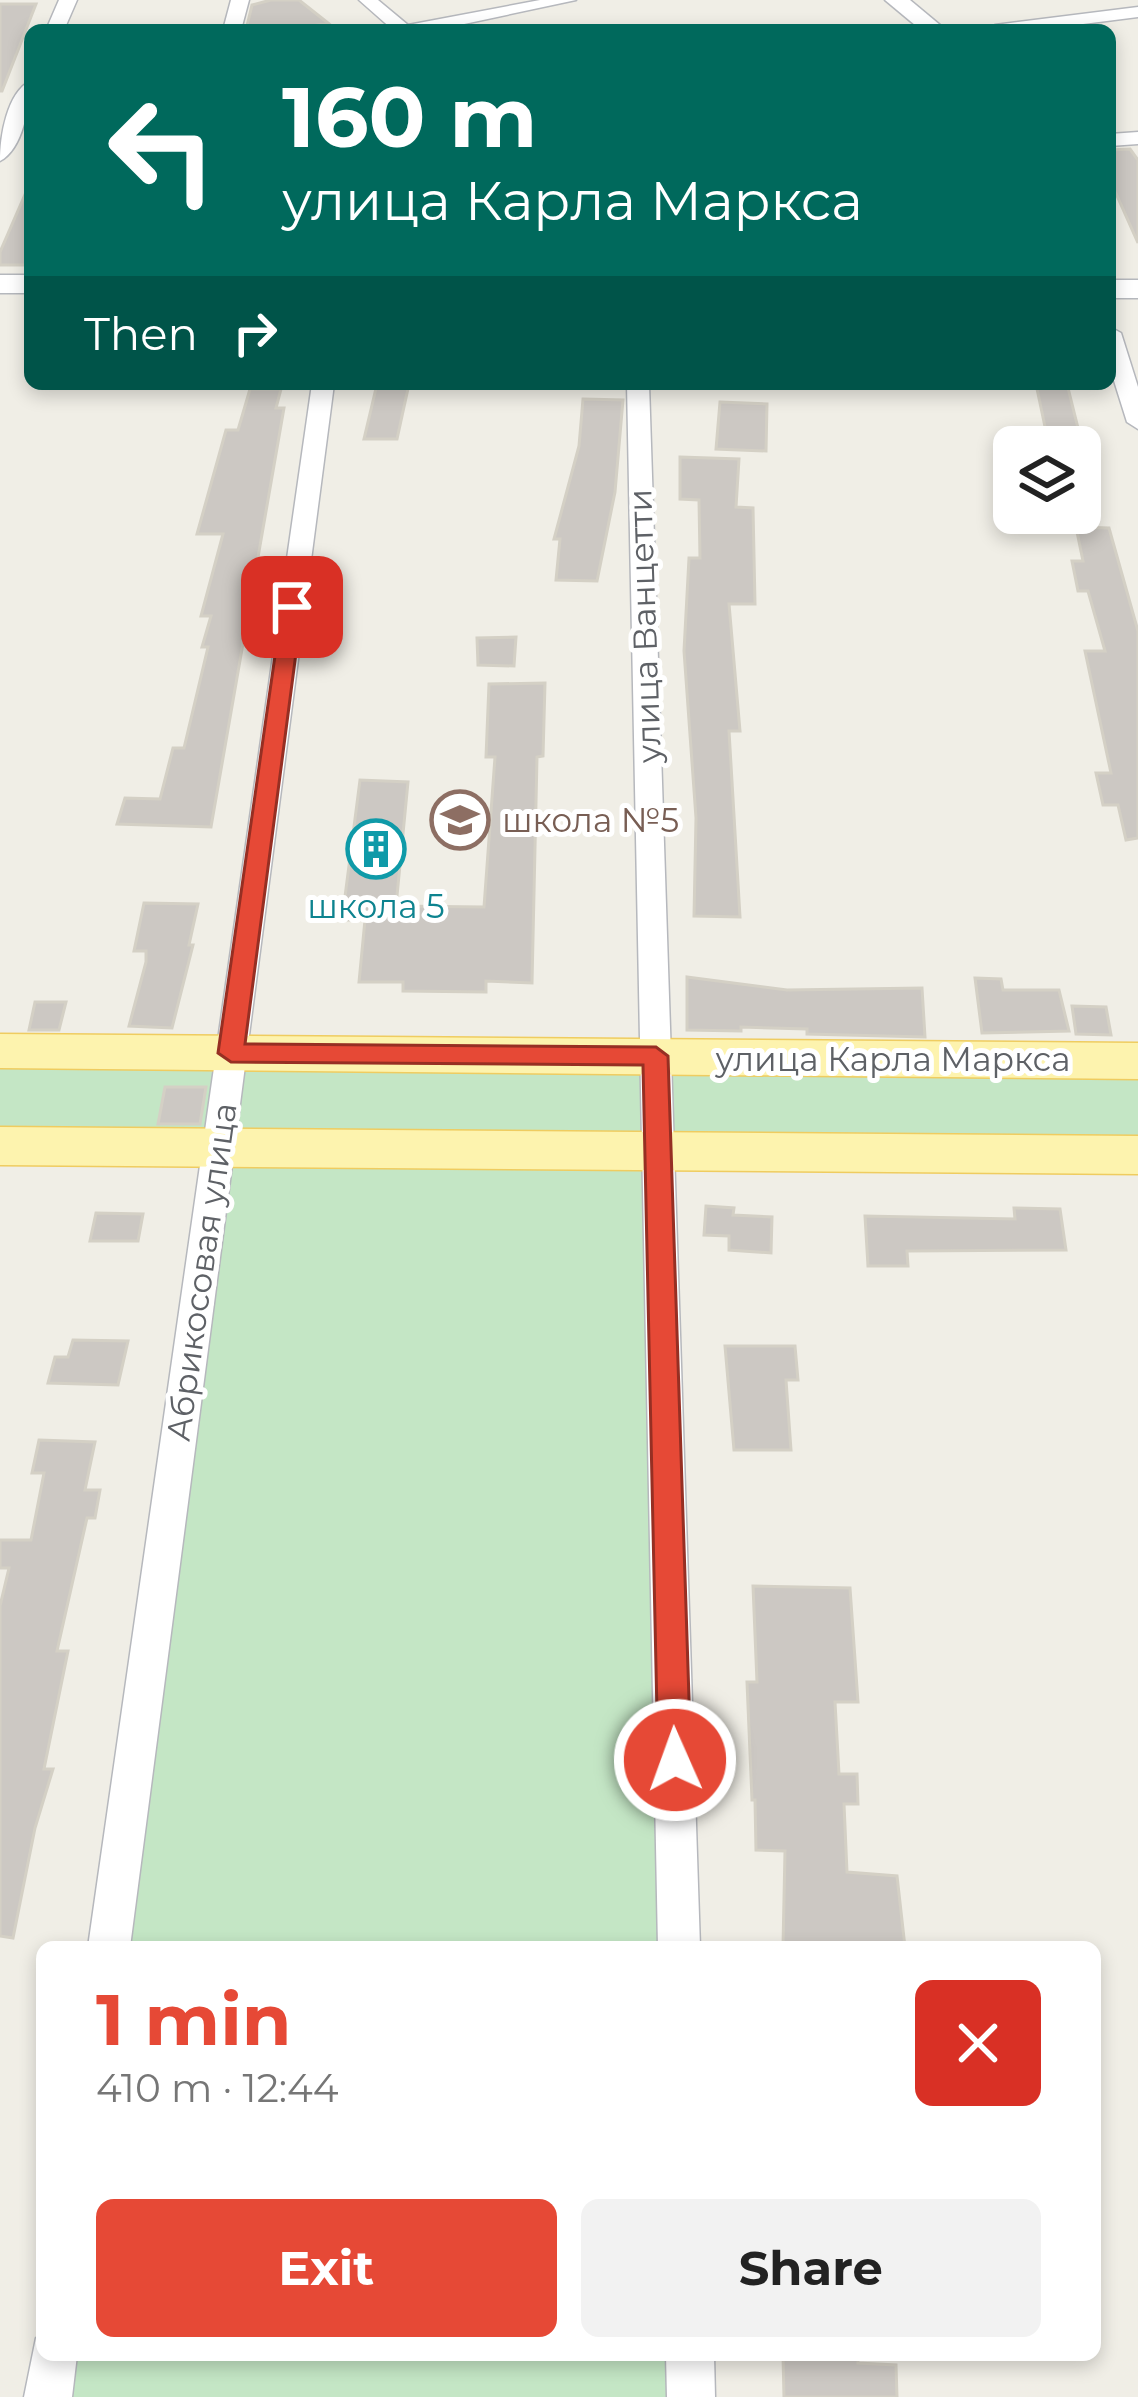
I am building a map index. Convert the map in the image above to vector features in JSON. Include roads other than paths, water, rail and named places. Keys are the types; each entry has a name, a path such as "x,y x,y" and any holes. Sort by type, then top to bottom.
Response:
{"main road":[{"name":"улица Карла Маркса","path":"0,1051 1138,1061"},
{"path":"0,1147 1138,1155"}],"street":[{"path":"368,0 398,24"},
{"path":"438,24 568,0"},
{"path":"896,0 927,24"},
{"path":"1043,24 1138,12"},
{"path":"0,155 24,100"},
{"path":"1116,352 1138,422"},
{"name":"Абрикосовая улица","path":"110,1941 321,390"},
{"name":"улица Ванцетти","path":"638,390 680,1941"},
{"path":"48,2397 52,2361"},
{"path":"690,2361 691,2397"}],"place":[{"name":"школа №5","path":"460,820"},
{"name":"школа 5","path":"376,849"}]}
